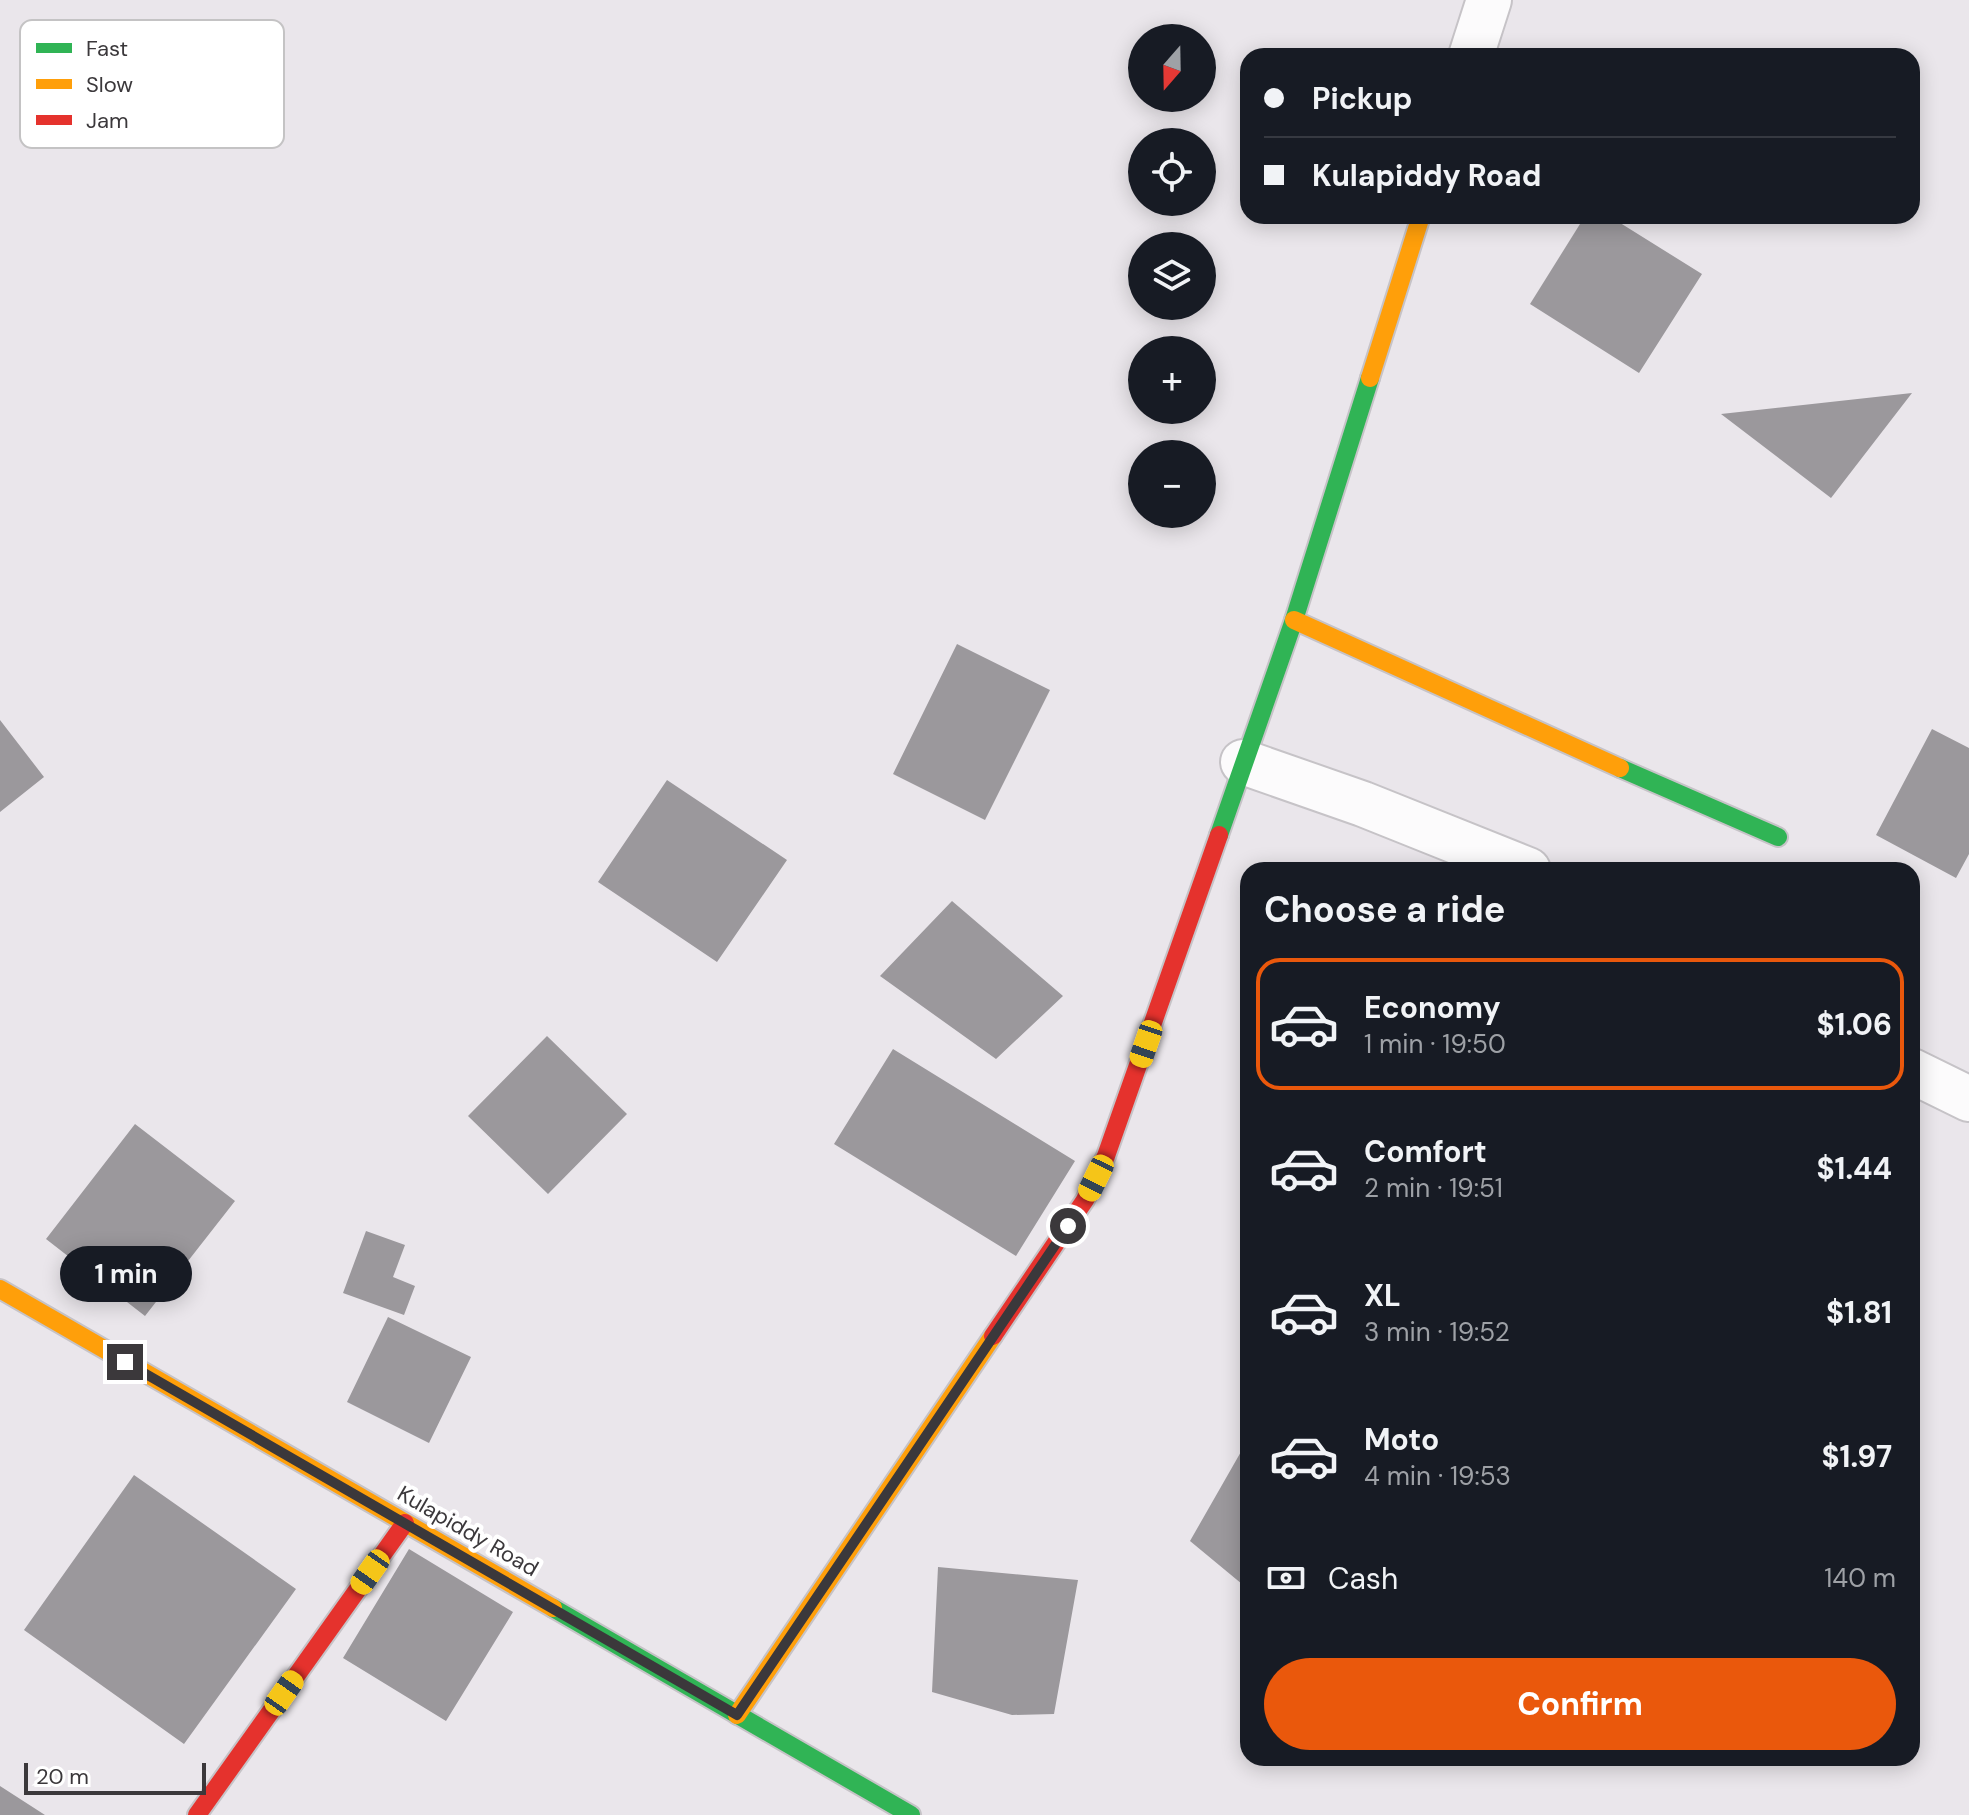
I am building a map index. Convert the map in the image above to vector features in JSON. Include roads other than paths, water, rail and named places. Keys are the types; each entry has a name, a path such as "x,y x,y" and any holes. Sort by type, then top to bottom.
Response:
{"street":[{"path":"1474,48 1489,0"},
{"path":"737,1715 1085,1200 1106,1156 1294,620 1418,224"},
{"path":"1294,620 1468,701 1778,837"},
{"path":"1243,762 1363,804 1508,862"},
{"path":"1920,1075 1969,1099"},
{"name":"Kulapiddy Road","path":"0,1289 911,1815"},
{"path":"197,1815 405,1523"}]}
